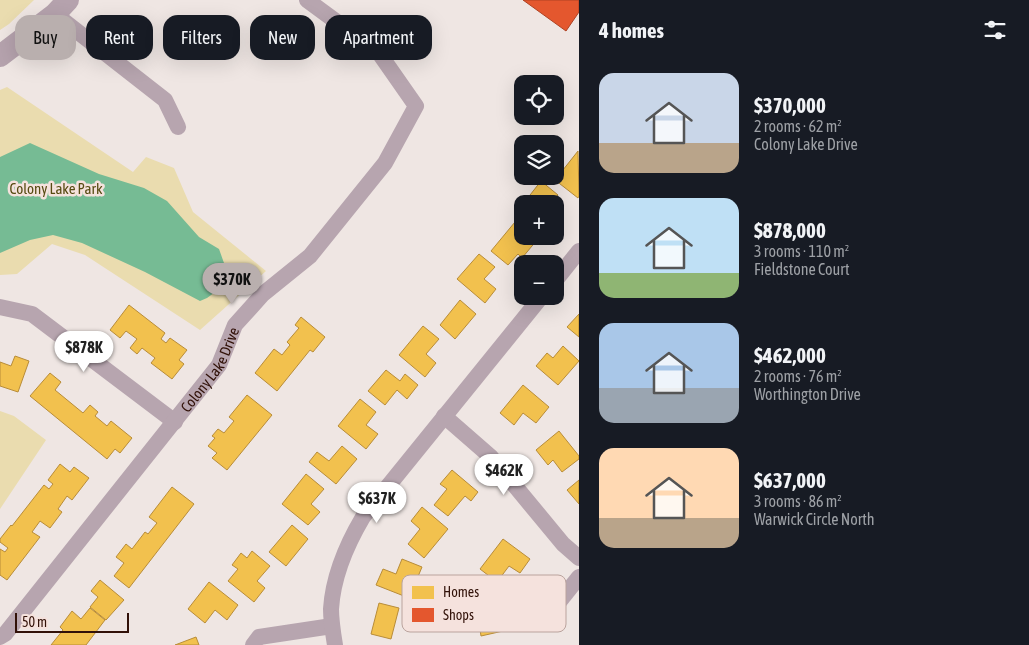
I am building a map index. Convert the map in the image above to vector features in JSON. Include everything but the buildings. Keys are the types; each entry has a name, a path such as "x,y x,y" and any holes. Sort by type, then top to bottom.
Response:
{"street":[{"name":"Colony Lake Drive","path":"0,637 5,634 219,365 235,325 263,294 310,256 385,163 416,106 379,53 307,0"},
{"path":"0,56 62,7 165,100 178,127"},
{"path":"564,269 579,251"},
{"path":"335,645 331,609 336,582 352,536 363,517 535,305"},
{"path":"0,307 32,314 175,422"},
{"path":"444,416 491,457 563,544 579,558"},
{"path":"566,593 579,577"},
{"path":"253,645 260,637 332,626"}],"green space":[{"path":"0,0 34,0 18,15 15,15 15,18 9,24 0,30"},
{"name":"Colony Lake Park","path":"7,87 133,172 146,157 174,168 193,212 266,271 200,330 85,255 52,244 17,274 0,275 0,90"},
{"path":"0,411 14,416 46,440 0,509"}],"shaded area":[{"path":"30,143 99,174 144,188 167,201 199,237 219,249 224,263 218,290 200,301 145,272 82,243 53,235 30,240 0,253 0,157"}]}
